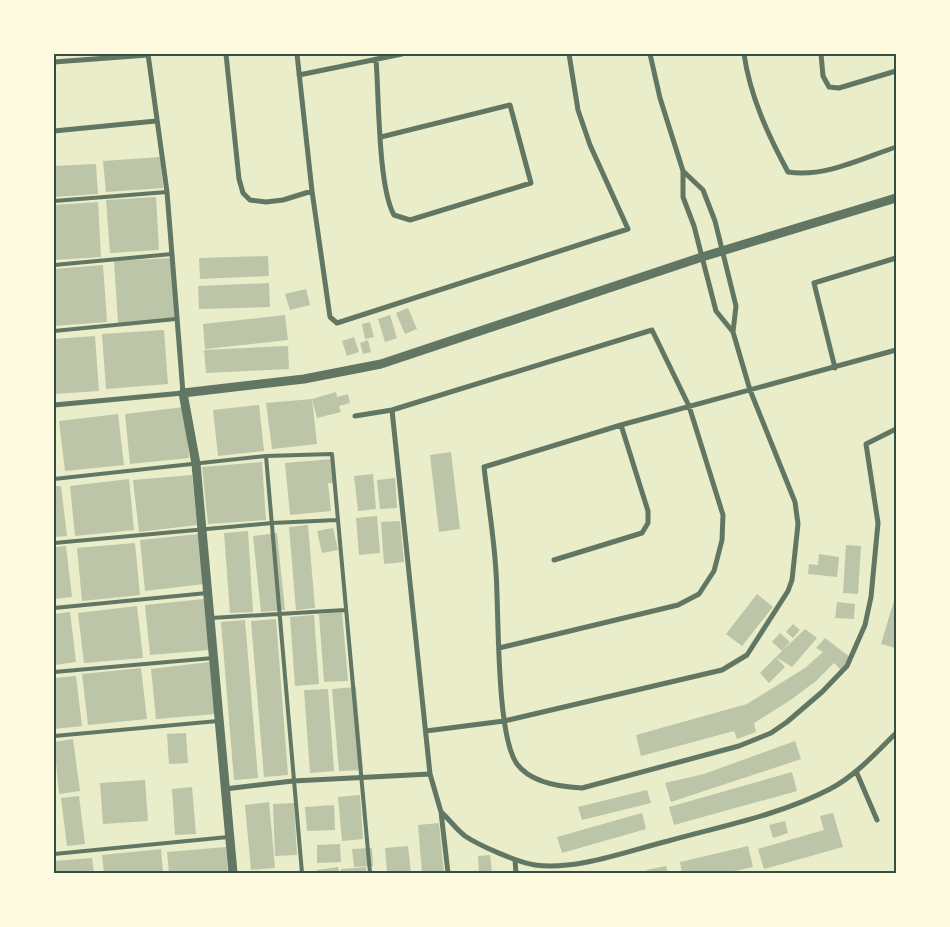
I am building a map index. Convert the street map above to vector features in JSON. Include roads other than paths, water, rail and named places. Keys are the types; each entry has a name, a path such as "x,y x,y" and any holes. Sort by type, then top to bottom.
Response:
{"street":[{"path":"54,62 148,54 167,192 183,393 196,464 233,873"},
{"path":"226,54 239,179 243,193 250,200 266,202 312,191"},
{"path":"297,54 312,191 330,317 337,323 628,229 590,146 578,110 569,54"},
{"path":"299,75 402,54"},
{"path":"426,731 504,722 722,670 747,655 788,592 792,580 798,524 795,502 750,390 733,332 716,311 702,257 683,197 683,172 660,98 650,54"},
{"path":"744,54 758,110 788,172 801,174 818,173 896,147"},
{"path":"821,54 823,76 829,87 839,88 896,71"},
{"path":"376,59 381,137 386,194 394,216 410,220 531,183 510,105 381,137"},
{"path":"54,131 156,121"},
{"path":"683,172 703,190 715,221 736,306 733,332"},
{"path":"54,405 304,379 382,364 722,250 896,198"},
{"path":"835,368 814,283 896,258"},
{"path":"355,416 392,410 652,330 690,406 723,515 722,540 714,571 699,594 678,606 499,648"},
{"path":"896,350 621,425 484,467 496,571 504,722 511,752 517,763 527,774 561,787 582,788 739,746 771,733 787,722 847,666 865,625 871,597 878,523 866,444 896,429"},
{"path":"392,410 430,774 441,812 448,873"},
{"path":"554,560 642,533 648,523 648,511 621,425"},
{"path":"441,812 465,836 515,860 535,865 554,866 598,859 757,817 804,801 832,789 856,771 896,734"},
{"path":"856,771 877,820"},
{"path":"225,789 293,781 430,774"},
{"path":"515,860 516,873"}],"lane":[{"path":"54,201 167,192"},
{"path":"54,265 172,254"},
{"path":"54,331 176,319"},
{"path":"54,479 266,456 332,454 370,873"},
{"path":"266,456 302,873"},
{"path":"54,543 272,523 337,520"},
{"path":"54,608 207,593"},
{"path":"211,618 346,610"},
{"path":"54,672 214,658"},
{"path":"54,736 219,720"},
{"path":"54,854 229,837"}]}
